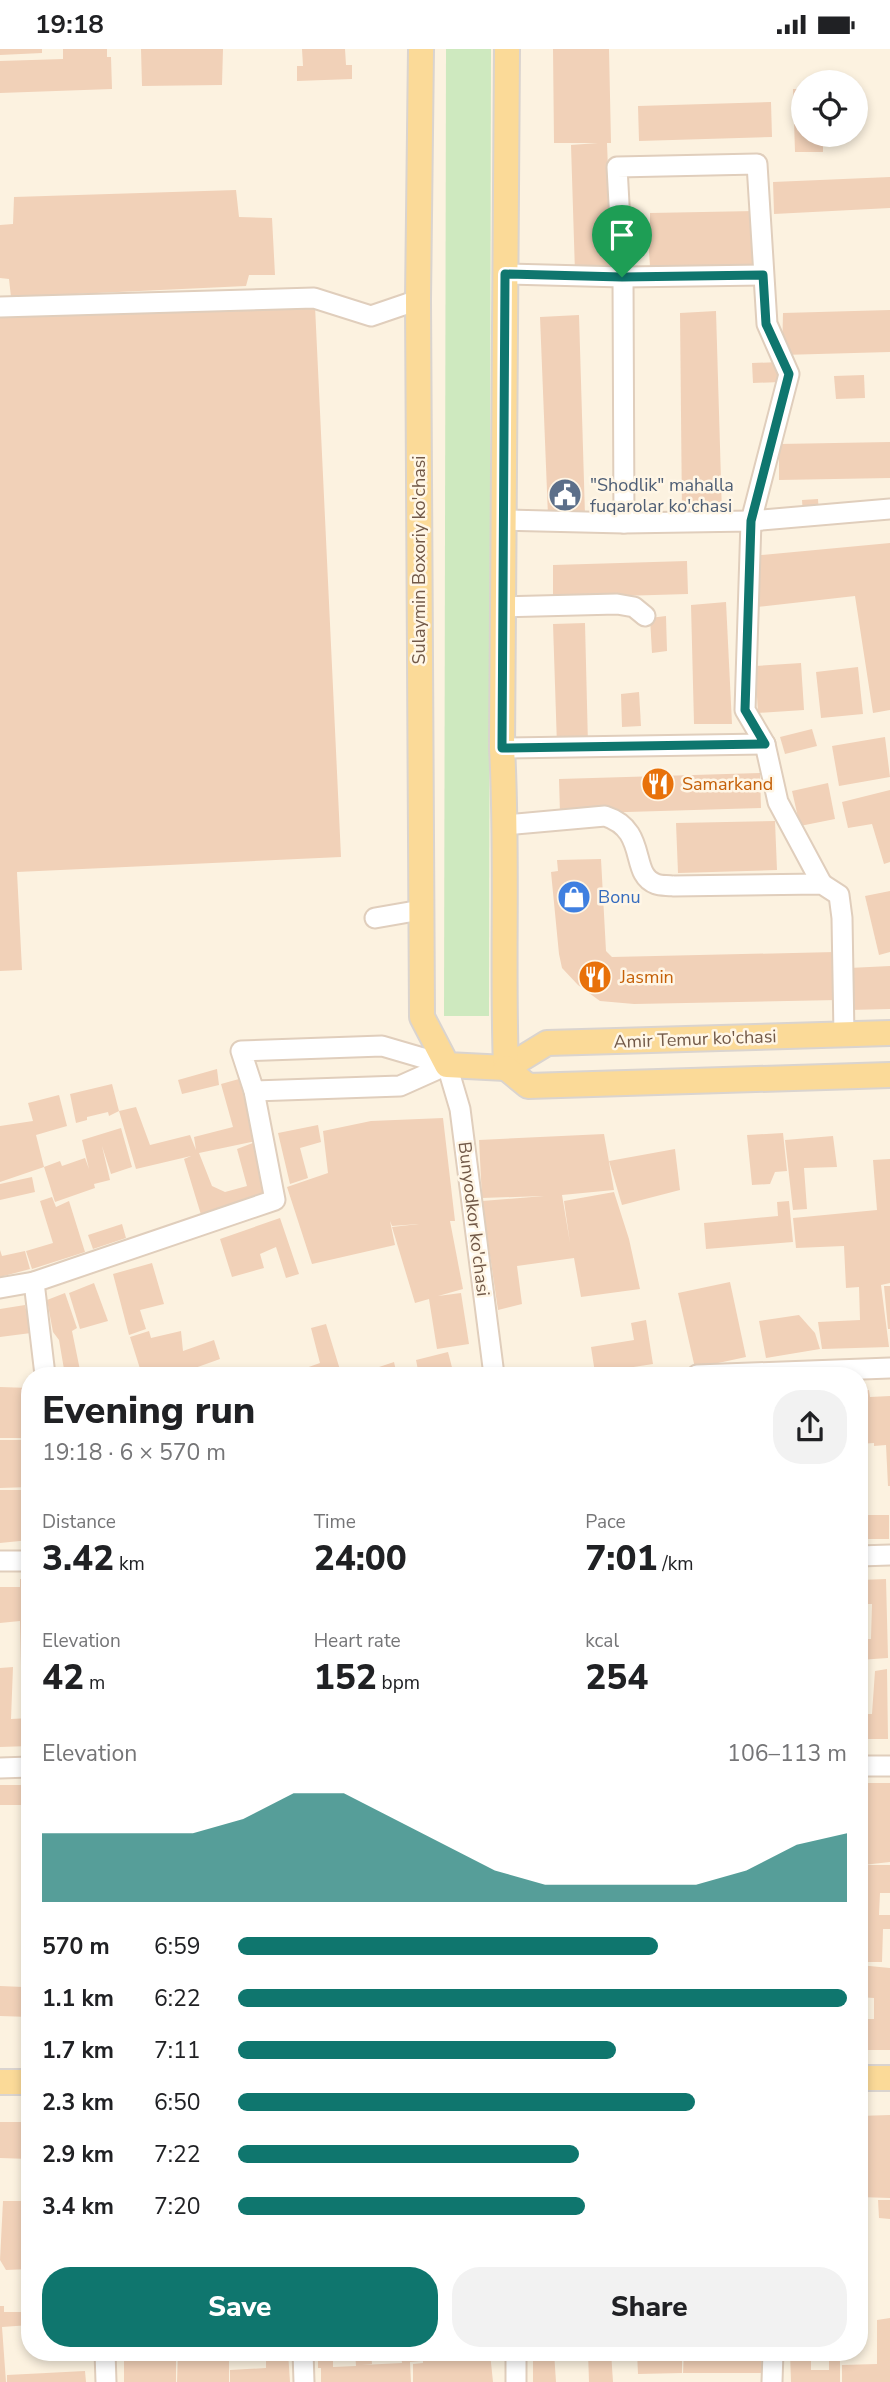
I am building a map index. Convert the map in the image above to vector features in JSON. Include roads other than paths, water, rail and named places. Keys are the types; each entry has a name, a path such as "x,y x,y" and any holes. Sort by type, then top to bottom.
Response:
{"main road":[{"name":"Sulaymin Boxoriy ko'chasi","path":"421,49 418,300 422,1017 447,1065"},
{"path":"506,1068 506,825 502,748 507,49"},
{"name":"Amir Temur ko'chasi","path":"506,1068 547,1043 890,1033"},
{"path":"447,1065 506,1068 528,1086 890,1075"},
{"path":"868,2078 890,2078"},
{"path":"0,2082 21,2082"}],"street":[{"path":"624,523 622,277 617,167 757,164 766,324 789,374 751,521 745,710 765,744 778,802 822,884 839,895 842,918 844,1035"},
{"path":"505,274 622,277 763,275"},
{"path":"0,307 314,298 371,316 418,300"},
{"path":"503,520 624,523 751,521 890,509"},
{"path":"503,607 617,604 634,607 645,616"},
{"path":"502,748 765,744"},
{"path":"506,825 604,816 618,820 631,833 643,874 654,884 822,884"},
{"path":"375,918 421,910"},
{"path":"0,1288 34,1282 275,1200 254,1091 241,1051 382,1047 447,1065"},
{"path":"254,1091 400,1086 447,1065"},
{"name":"Bunyodkor ko'chasi","path":"447,1065 460,1109 493,1367"},
{"path":"34,1282 45,1367"},
{"path":"868,1369 890,1368"},
{"path":"868,1556 890,1555"},
{"path":"0,1561 21,1561"},
{"path":"868,1766 890,1766"},
{"path":"0,1768 21,1767"},
{"path":"105,2361 106,2382"},
{"path":"303,2361 303,2382"},
{"path":"516,2361 516,2382"},
{"path":"772,2382 773,2361"}],"place":[{"name":"\"Shodlik\" mahalla fuqarolar ko'chasi","path":"565,495"},
{"name":"Samarkand","path":"658,784"},
{"name":"Bonu","path":"574,897"},
{"name":"Jasmin","path":"595,977"}]}
